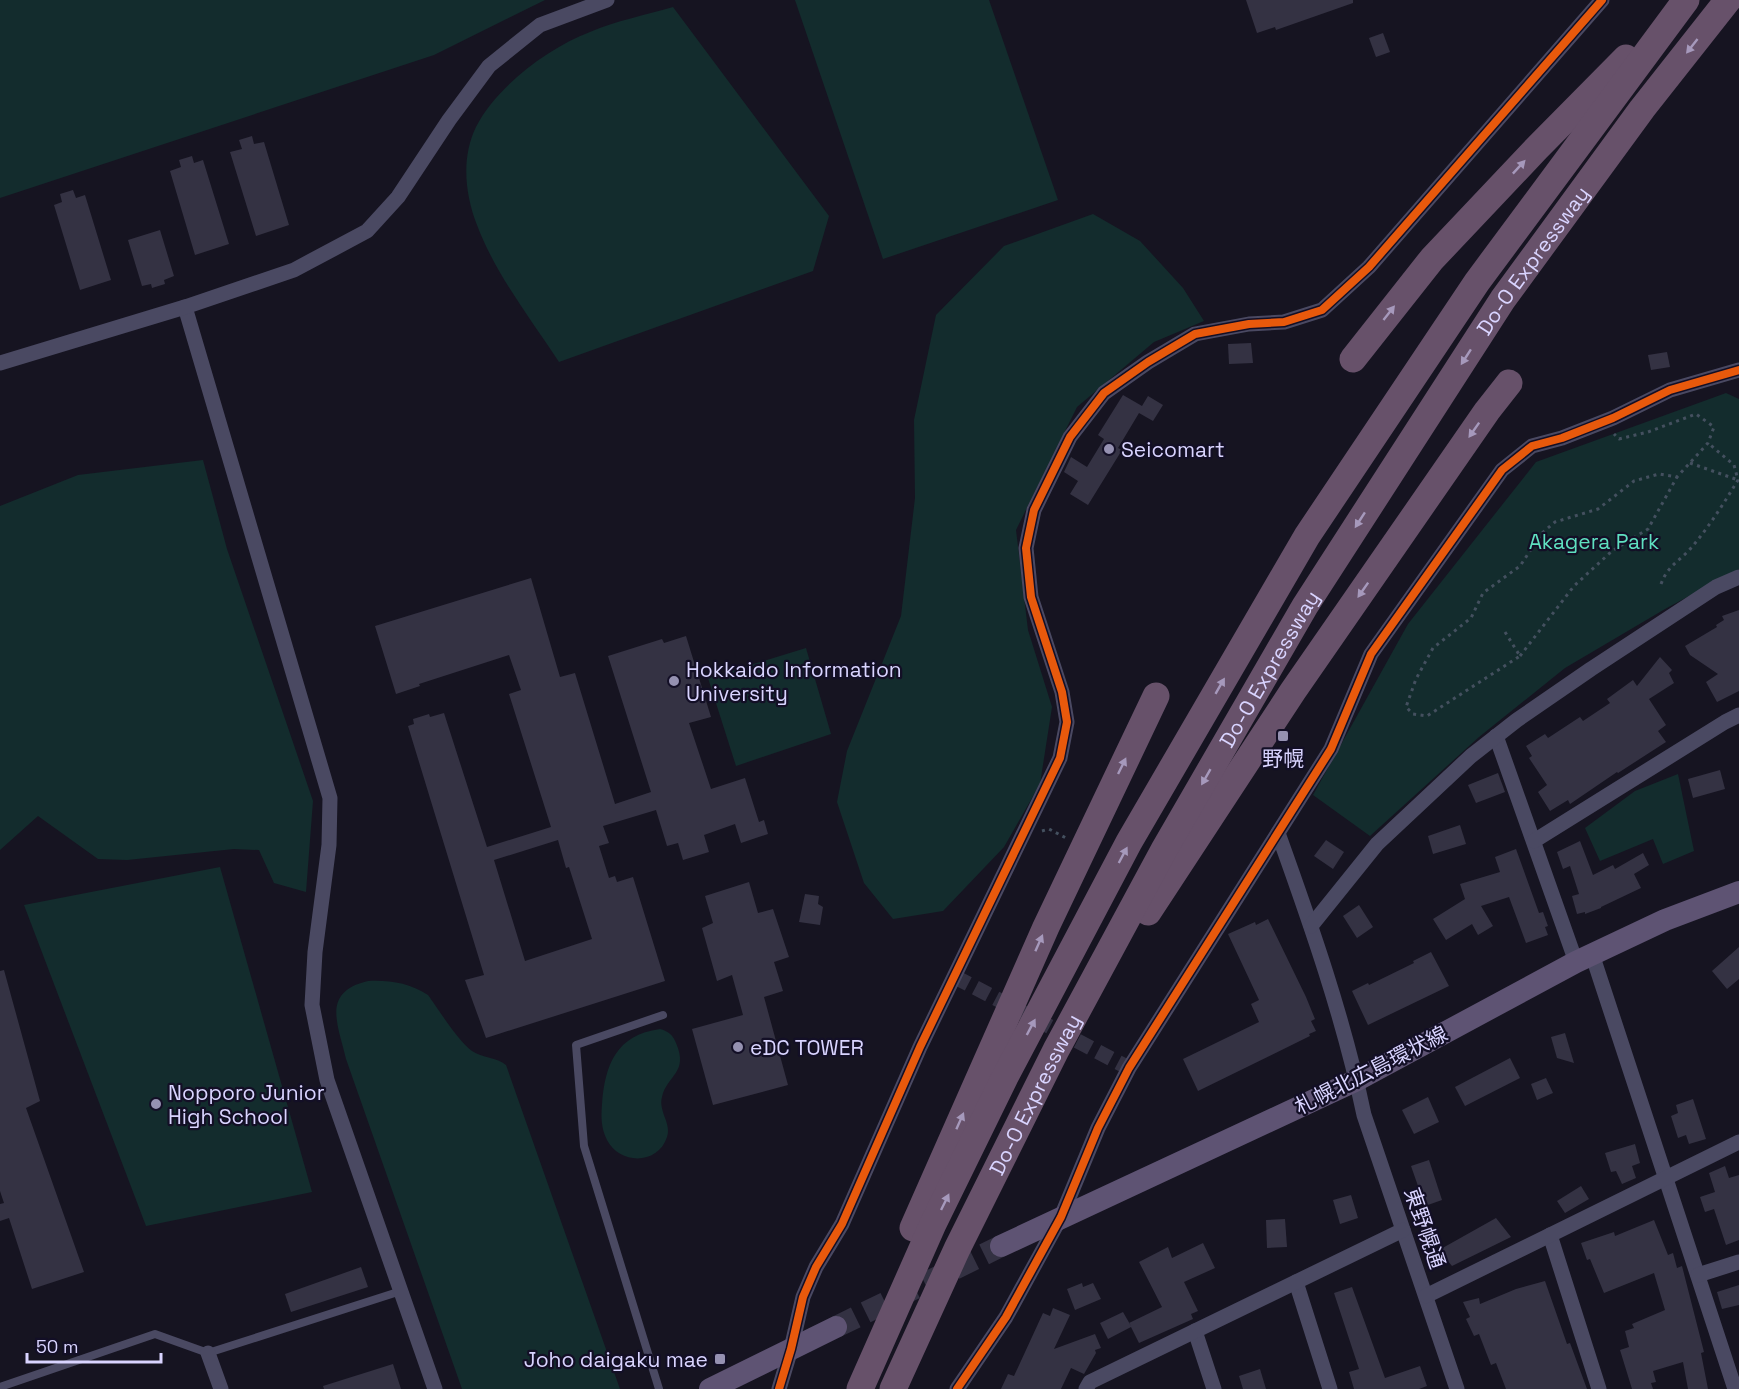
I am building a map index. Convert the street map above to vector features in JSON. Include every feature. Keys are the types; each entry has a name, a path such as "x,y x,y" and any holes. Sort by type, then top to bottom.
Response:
{"highway":[{"path":"1353,359 1432,259 1537,148 1685,0"},
{"name":"Do-O Expressway","path":"860,1389 933,1224 1005,1077 1130,842 1307,536 1477,282 1685,0"},
{"name":"Do-O Expressway","path":"894,1389 957,1249 1056,1050 1165,848 1311,596 1503,299 1642,109 1728,0"},
{"path":"1056,1050 1293,691 1486,411 1509,383"},
{"path":"851,1389 917,1217 1046,927 1156,696"}],"main road":[{"name":"札幌北広島環状線","path":"1001,1246 1357,1080 1584,958 1665,920 1739,892"},
{"path":"710,1389 836,1327"}],"street":[{"path":"0,363 185,307 294,270 367,231 398,197 448,120 489,66 540,25 607,0"},
{"path":"779,1389 803,1297 816,1267 842,1224 920,1047 1060,758 1067,722 1062,692 1031,597 1026,548 1034,510 1070,437 1104,393 1148,362 1195,334 1249,324 1284,322 1322,310 1369,267 1602,0"},
{"path":"185,307 330,798 329,845 315,952 312,1005 327,1080 435,1389"},
{"path":"957,1389 1006,1317 1061,1217 1098,1128 1129,1068 1331,749 1371,654 1502,470 1532,446 1562,438 1602,422 1670,390 1739,370"},
{"path":"1311,926 1377,844 1471,756 1600,663 1716,587 1739,577"},
{"path":"1534,842 1739,715"},
{"path":"1496,736 1534,842 1584,958 1666,1179 1735,1389"},
{"name":"東野幌通","path":"1278,833 1311,926 1357,1080 1365,1115 1458,1389"},
{"path":"1426,1296 1739,1142"},
{"path":"1086,1389 1090,1382 1403,1230"},
{"path":"1550,1236 1599,1389"},
{"path":"1698,1275 1739,1262"},
{"path":"1296,1282 1330,1389"},
{"path":"1195,1331 1214,1389"},
{"path":"208,1353 221,1389"}],"lane":[{"path":"659,1389 584,1146 576,1045 663,1015"},
{"path":"0,1387 155,1334 208,1353 401,1291"}],"path":[{"path":"1602,422 1619,439 1648,432 1696,414 1714,426 1708,443 1677,477 1648,529 1612,551 1574,586 1520,656 1427,716 1413,714 1406,707 1416,679 1433,648 1471,618 1484,593 1520,566 1542,533 1555,522 1598,509 1634,481 1659,474 1677,477"},
{"path":"1661,584 1666,571 1690,549 1717,514 1738,480 1734,465 1708,443"},
{"path":"1690,463 1738,480"},
{"path":"1505,632 1520,656"},
{"path":"1287,748 1320,767"},
{"path":"1023,835 1049,829 1068,838"}],"green space":[{"path":"0,0 545,0 434,55 0,198"},
{"path":"795,0 989,0 1058,200 883,259"},
{"path":"673,7 829,216 813,271 559,362 504,279 477,225 467,189 466,176 471,139 485,112 496,98 525,70 557,48 600,28"},
{"path":"1093,214 1140,241 1183,288 1204,321 1154,342 1077,407 1016,530 1028,630 1052,707 1040,784 1004,847 943,911 893,919 864,883 837,802 847,751 901,616 915,498 914,420 936,315 1004,246"},
{"name":"Akagera Park","path":"1726,393 1739,399 1739,569 1665,609 1565,668 1479,737 1370,836 1313,795 1408,624 1536,462"},
{"path":"203,460 227,549 313,801 306,892 274,883 259,850 234,849 127,860 98,859 38,816 0,850 0,506 78,475"},
{"path":"806,648 831,734 736,766 708,678"},
{"path":"1678,774 1694,851 1663,864 1653,839 1600,861 1585,828 1635,791"},
{"path":"220,867 312,1192 146,1226 24,905"},
{"path":"368,981 399,983 428,995 455,1033 472,1051 506,1065 620,1389 462,1389 339,1034 336,1011 338,1001 353,986"},
{"path":"660,1029 668,1032 673,1038 680,1061 661,1102 668,1127 667,1137 656,1153 647,1157 629,1157 613,1148 604,1131 602,1109 606,1077 610,1065 623,1045 645,1032"}],"building":[{"path":"1246,0 1353,0 1353,3 1276,30 1275,27 1257,33"},
{"path":"1383,33 1390,52 1376,57 1369,38"},
{"path":"252,136 254,144 264,142 289,225 256,236 230,152 242,149 239,140"},
{"path":"192,156 194,163 203,160 229,244 195,255 170,171 181,167 179,160"},
{"path":"73,190 76,198 85,195 111,280 80,290 54,205 62,202 60,194"},
{"path":"160,230 174,276 164,280 165,284 152,288 151,284 142,286 128,240"},
{"path":"1251,343 1253,363 1229,364 1228,344"},
{"path":"1667,352 1670,367 1651,370 1648,355"},
{"name":"Seicomart","path":"1123,395 1142,406 1148,396 1163,405 1153,421 1139,413 1118,448 1122,450 1088,505 1070,494 1078,481 1064,472 1071,457 1087,467 1104,439 1098,435"},
{"path":"531,578 560,677 575,673 615,804 651,792 608,656 662,639 664,643 686,636 711,717 689,723 711,789 745,778 759,822 764,820 768,834 741,843 735,824 704,835 709,852 683,860 678,843 667,846 656,810 603,826 609,843 599,846 609,878 615,876 617,882 633,877 665,981 486,1038 465,980 484,975 408,726 414,724 413,719 429,714 430,717 444,713 487,847 551,827 509,694 521,690 509,655 419,684 420,686 396,694 375,626","holes":["558,840 566,868 569,867 592,939 525,961 494,860"]},
{"path":"1739,610 1739,691 1717,702 1706,682 1718,674 1690,655 1685,646 1717,627 1716,625 1724,620 1722,616"},
{"path":"1660,657 1672,670 1669,673 1674,683 1649,699 1666,725 1658,731 1666,742 1570,804 1568,800 1550,811 1538,792 1547,785 1529,758 1532,756 1526,746 1545,734 1548,738 1580,717 1583,721 1610,703 1607,699 1633,680 1637,686"},
{"path":"1720,770 1725,789 1693,798 1688,779"},
{"path":"1498,773 1505,792 1476,803 1468,785"},
{"path":"1460,825 1466,844 1433,854 1428,836"},
{"path":"1326,840 1344,852 1333,869 1314,856"},
{"path":"1580,841 1593,875 1613,865 1615,869 1643,853 1649,865 1634,874 1641,888 1601,908 1585,914 1585,912 1577,914 1572,896 1579,894 1570,866 1563,869 1557,852"},
{"path":"1516,849 1539,913 1543,912 1548,926 1545,927 1548,935 1526,943 1509,897 1481,906 1493,926 1478,935 1472,924 1446,940 1433,919 1465,899 1460,884 1500,872 1495,857"},
{"path":"749,882 758,913 773,909 789,957 774,962 783,991 764,997 788,1085 713,1105 692,1029 743,1015 732,975 717,981 702,928 713,923 705,896"},
{"path":"805,894 819,896 818,904 823,907 820,925 799,922"},
{"path":"1359,905 1373,927 1357,938 1343,916"},
{"path":"1268,919 1306,997 1315,1019 1311,1021 1316,1031 1198,1091 1183,1059 1259,1022 1251,1004 1259,1000 1228,934"},
{"path":"1739,947 1739,979 1727,989 1712,971"},
{"path":"1431,952 1449,986 1368,1025 1352,991 1414,963 1413,961"},
{"path":"4,970 40,1101 26,1108 84,1272 32,1289 9,1218 0,1221 0,1204 4,1203 0,1191 0,971"},
{"path":"1565,1033 1574,1063 1557,1058 1551,1037"},
{"path":"1510,1058 1520,1078 1465,1106 1455,1087"},
{"path":"1546,1078 1553,1093 1537,1100 1531,1084"},
{"path":"1428,1097 1439,1122 1414,1134 1402,1110"},
{"path":"1693,1099 1706,1139 1689,1144 1686,1135 1678,1138 1671,1116 1678,1113 1676,1105"},
{"path":"1635,1144 1640,1163 1632,1166 1636,1178 1622,1184 1616,1171 1611,1172 1605,1153"},
{"path":"1429,1160 1442,1200 1425,1206 1411,1166"},
{"path":"1725,1166 1729,1178 1739,1175 1739,1240 1726,1245 1714,1209 1705,1212 1700,1197 1715,1192 1709,1173"},
{"path":"1581,1186 1589,1199 1565,1213 1557,1201"},
{"path":"1351,1195 1358,1218 1340,1224 1333,1200"},
{"path":"1496,1218 1511,1237 1452,1266 1439,1250"},
{"path":"1285,1219 1287,1247 1267,1248 1266,1220"},
{"path":"1654,1220 1668,1255 1673,1253 1677,1268 1682,1266 1704,1352 1701,1353 1708,1389 1688,1389 1683,1362 1653,1371 1656,1382 1651,1383 1653,1389 1632,1389 1620,1350 1629,1347 1625,1331 1634,1328 1632,1324 1665,1310 1654,1273 1604,1293 1581,1243 1614,1232 1615,1236"},
{"path":"1203,1243 1215,1268 1184,1282 1198,1311 1191,1314 1193,1319 1139,1343 1131,1327 1108,1339 1100,1323 1123,1312 1129,1323 1162,1307 1139,1262 1168,1247 1172,1258"},
{"path":"361,1267 368,1287 291,1312 285,1294"},
{"path":"1545,1281 1567,1344 1570,1343 1587,1389 1506,1389 1496,1363 1491,1365 1479,1334 1474,1336 1466,1319 1470,1317 1463,1302 1479,1298 1480,1304 1516,1289"},
{"path":"1082,1283 1083,1287 1093,1283 1101,1299 1075,1310 1067,1289"},
{"path":"1739,1285 1739,1305 1722,1309 1717,1292"},
{"path":"1352,1287 1385,1378 1420,1366 1427,1386 1419,1389 1354,1389 1349,1372 1359,1369 1334,1293"},
{"path":"1053,1308 1070,1315 1054,1349 1095,1334 1101,1348 1095,1350 1096,1353 1084,1374 1071,1368 1061,1389 1001,1389 1008,1374 1014,1376 1043,1313 1050,1316"},
{"path":"393,1364 401,1389 324,1389 323,1386"},
{"path":"1260,1369 1266,1389 1243,1389 1239,1376"}],"tunnel":[{"path":"955,977 1129,1068"},
{"path":"836,1327 1001,1246"}],"cycle path":[{"path":"779,1389 803,1297 816,1267 842,1224 920,1047 1060,758 1067,722 1062,692 1031,597 1026,548 1034,510 1070,437 1104,393 1148,362 1195,334 1249,324 1284,322 1322,310 1369,267 1602,0"},
{"path":"957,1389 1006,1317 1061,1217 1098,1128 1129,1068 1331,749 1371,654 1502,470 1532,446 1562,438 1613,418 1670,390 1739,370"}],"place":[{"name":"Seicomart","path":"1109,449"},
{"name":"Hokkaido Information University","path":"674,681"},
{"name":"野幌","path":"1283,736"},
{"name":"eDC TOWER","path":"738,1047"},
{"name":"Nopporo Junior High School","path":"156,1104"},
{"name":"Joho daigaku mae","path":"720,1359"}]}
